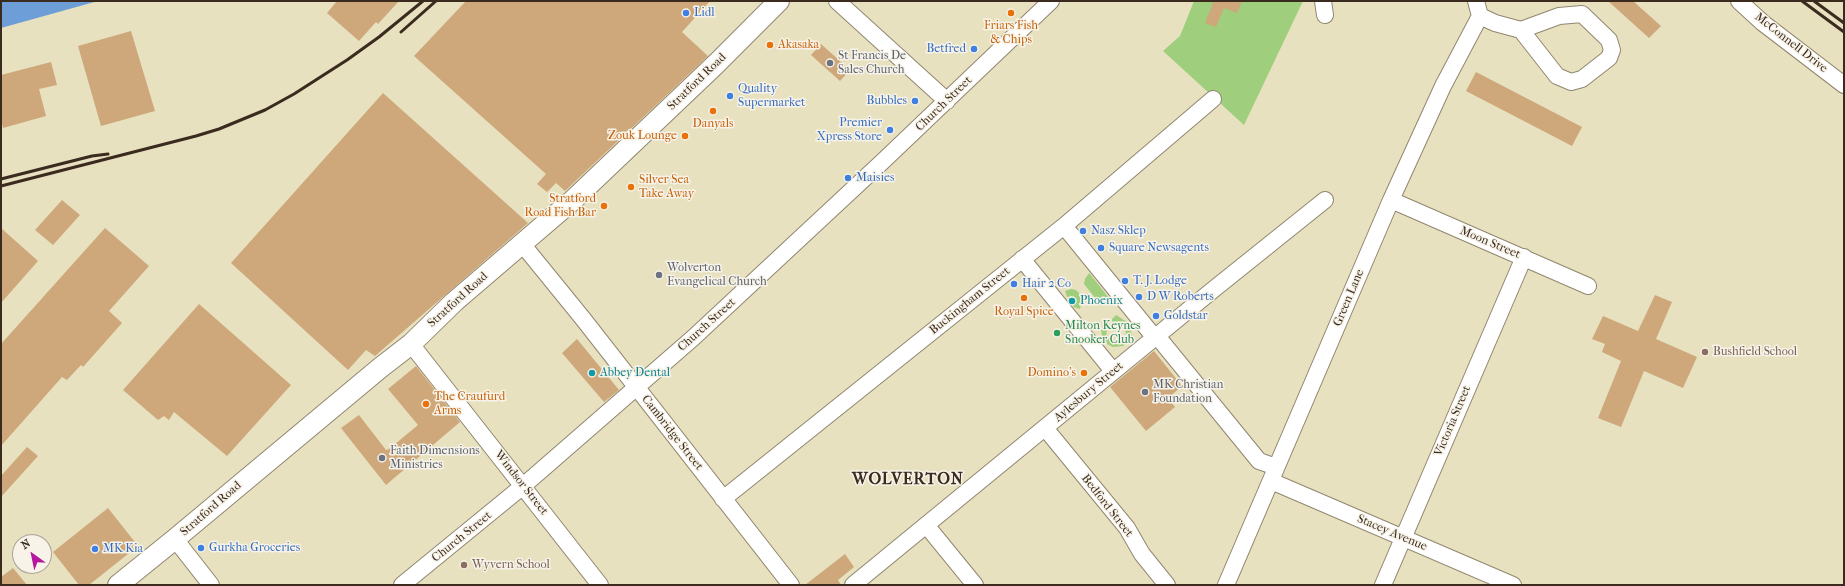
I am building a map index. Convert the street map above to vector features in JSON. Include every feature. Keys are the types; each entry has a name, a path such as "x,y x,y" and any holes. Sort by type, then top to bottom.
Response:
{"street":[{"name":"Stratford Road","path":"120,584 380,368 411,344 454,302 523,245 573,200 716,64 779,1"},
{"path":"837,1 947,101"},
{"name":"Church Street","path":"402,585 523,486 693,338 947,101 1051,1"},
{"name":"McConnell Drive","path":"1739,1 1763,23 1844,85"},
{"path":"1478,8 1495,23 1521,30 1558,16 1582,14 1609,40 1612,50 1609,58 1582,79 1571,82 1557,76 1521,30"},
{"name":"Green Lane","path":"1226,585 1391,200 1478,8"},
{"name":"Buckingham Street","path":"723,499 1064,226 1213,99"},
{"name":"Aylesbury Street","path":"853,585 1113,371 1325,200"},
{"name":"Moon Street","path":"1391,200 1588,286"},
{"name":"Stacey Avenue","path":"1064,226 1259,461 1274,474 1403,538 1513,585"},
{"name":"Cambridge Street","path":"523,245 791,585"},
{"name":"Victoria Street","path":"1383,585 1524,257"},
{"path":"1022,259 1113,371"},
{"name":"Windsor Street","path":"411,344 600,585"},
{"name":"Bedford Street","path":"1045,428 1127,528 1142,554 1167,585"},
{"path":"926,525 975,585"},
{"path":"175,539 211,585"}],"green space":[{"path":"1194,1 1303,1 1244,125 1163,51 1180,36"},
{"path":"1089,273 1112,302 1100,304 1084,284"},
{"path":"1071,289 1076,290 1081,295 1082,300 1080,309 1073,307 1074,298 1071,296 1067,297 1065,291"},
{"path":"1116,315 1127,322 1132,335 1130,340 1123,346 1113,347 1107,344 1103,339 1101,330 1103,326 1107,330 1106,336 1113,341 1123,339 1126,336 1125,327 1119,321 1115,324 1111,320"}],"water":[{"path":"98,1 1,28 1,2"}],"building":[{"path":"337,1 399,1 378,24 376,22 359,41 327,13"},
{"path":"466,1 710,1 682,32 708,56 565,191 556,183 547,192 537,184 546,174 414,56"},
{"path":"1209,1 1242,1 1237,13 1224,8 1216,27 1205,23 1213,3"},
{"path":"1608,1 1633,1 1661,26 1649,38"},
{"path":"131,31 155,111 101,126 78,46"},
{"name":"St Francis De Sales Church","path":"821,44 850,70 840,81 811,55"},
{"path":"51,62 57,85 39,89 46,116 3,128 1,120 1,75"},
{"path":"1476,72 1582,127 1572,146 1466,91"},
{"path":"383,93 528,223 375,356 366,350 348,370 231,263"},
{"path":"62,200 80,215 53,245 35,230"},
{"path":"1,228 38,261 1,303"},
{"path":"105,228 149,266 109,311 122,323 83,367 81,365 67,380 62,377 1,446 1,344"},
{"path":"1655,295 1672,302 1656,339 1697,357 1683,388 1644,371 1621,427 1598,418 1621,361 1602,352 1605,344 1592,339 1603,316 1638,331"},
{"path":"199,304 291,385 227,456 174,412 169,420 164,416 158,420 123,390"},
{"name":"Abbey Dental","path":"577,339 619,390 604,402 562,353"},
{"name":"MK Christian Foundation","path":"1154,351 1182,386 1168,398 1175,407 1146,431 1110,387"},
{"name":"The Craufurd Arms","path":"416,366 460,422 386,485 341,428 359,415 386,450 389,449 418,425 388,389"},
{"path":"27,447 38,456 1,497 1,476"},
{"name":"MK Kia","path":"108,508 138,546 89,585 79,585 53,552"},
{"path":"845,554 854,567 838,580 841,585 805,585"},
{"path":"12,569 12,574 18,574 27,585 1,585 1,577"}],"railway":[{"path":"1,186 196,136 219,129 265,110 294,94 347,60 379,37 423,1"},
{"path":"401,32 436,1"},
{"path":"1802,1 1844,32"},
{"path":"1814,1 1844,23"},
{"path":"1,179 92,156 108,154"}],"place":[{"name":"Lidl","path":"686,13"},
{"name":"Friars Fish & Chips","path":"1011,13"},
{"name":"Akasaka","path":"770,45"},
{"name":"Betfred","path":"974,49"},
{"name":"St Francis De Sales Church","path":"830,63"},
{"name":"Quality Supermarket","path":"730,96"},
{"name":"Bubbles","path":"915,101"},
{"name":"Danyals","path":"713,111"},
{"name":"Premier Xpress Store","path":"890,130"},
{"name":"Zouk Lounge","path":"685,136"},
{"name":"Maisies","path":"848,178"},
{"name":"Silver Sea Take Away","path":"631,187"},
{"name":"Stratford Road Fish Bar","path":"604,206"},
{"name":"Nasz Sklep","path":"1083,231"},
{"name":"Square Newsagents","path":"1101,248"},
{"name":"Wolverton Evangelical Church","path":"659,275"},
{"name":"T. J. Lodge","path":"1125,281"},
{"name":"Hair 2 Co","path":"1014,284"},
{"name":"D W Roberts","path":"1139,297"},
{"name":"Royal Spice","path":"1024,298"},
{"name":"Phoenix","path":"1072,301"},
{"name":"Goldstar","path":"1156,316"},
{"name":"Milton Keynes Snooker Club","path":"1057,333"},
{"name":"Bushfield School","path":"1705,352"},
{"name":"Abbey Dental","path":"592,373"},
{"name":"Domino's","path":"1084,373"},
{"name":"MK Christian Foundation","path":"1145,392"},
{"name":"The Craufurd Arms","path":"426,404"},
{"name":"Faith Dimensions Ministries","path":"382,458"},
{"name":"Gurkha Groceries","path":"201,548"},
{"name":"MK Kia","path":"95,549"},
{"name":"Wyvern School","path":"464,565"}],"district":[{"name":"WOLVERTON","path":"908,480"}]}
